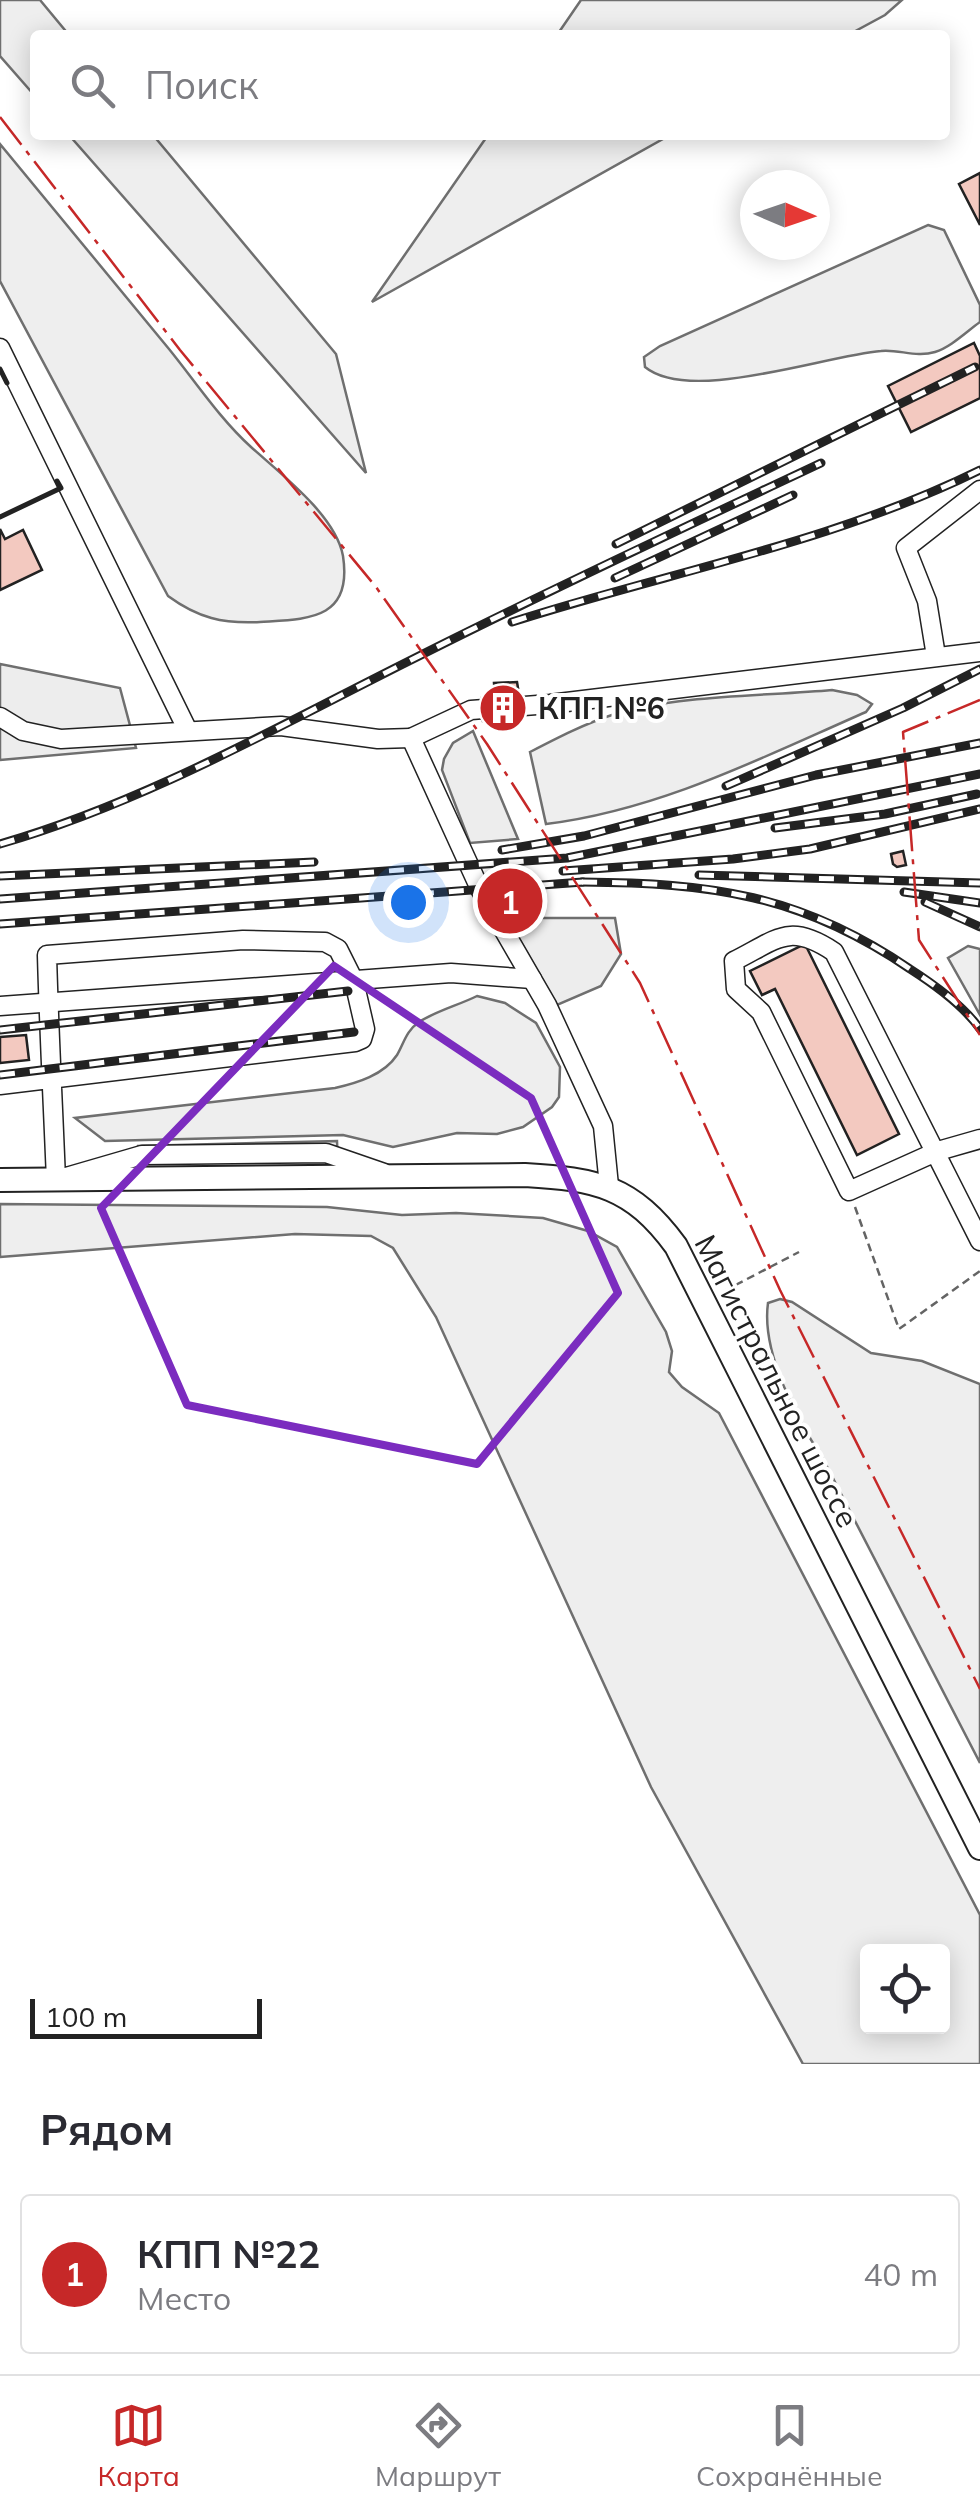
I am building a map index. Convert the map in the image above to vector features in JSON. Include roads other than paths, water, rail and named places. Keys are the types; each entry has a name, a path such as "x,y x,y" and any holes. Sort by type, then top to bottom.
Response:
{"main road":[{"name":"Магистральное шоссе","path":"0,1180 388,1174 574,1178 610,1186 636,1202 657,1220 676,1246 980,1848"}],"lane":[{"path":"0,348 186,729"},
{"path":"936,656 927,601 906,548 980,490"},
{"path":"0,717 23,731 61,739 281,726 378,739 411,738 471,710 570,702 980,652"},
{"path":"411,738 480,889 532,979 604,1126 610,1186"},
{"path":"980,1139 938,1152 849,1191 760,1012 736,988 734,961 786,934 810,936 834,952 938,1152 980,1240"},
{"path":"0,1084 52,1079 355,1042 365,1029 354,980 338,950 325,942 206,942 46,955 52,1079 56,1180"},
{"path":"0,1006 451,973 532,979"}],"railway":[{"path":"616,544 975,367"},
{"path":"0,844 106,807 209,762 511,610 821,463"},
{"path":"512,622 808,537 866,518 980,470"},
{"path":"615,578 793,495"},
{"path":"726,786 903,708 980,669"},
{"path":"502,850 584,836 816,775 980,743"},
{"path":"0,899 567,858 980,774"},
{"path":"775,828 885,814 977,794"},
{"path":"563,871 733,859 810,849 980,809"},
{"path":"0,876 314,862"},
{"path":"699,875 980,883"},
{"path":"582,882 713,890 792,909 870,944 910,969 957,1004 980,1029"},
{"path":"0,924 583,882"},
{"path":"904,892 980,903"},
{"path":"925,902 980,927"},
{"path":"0,1030 348,991"},
{"path":"0,1075 354,1032"}],"place":[{"name":"КПП №6","path":"503,708"},
{"name":"КПП №22","path":"510,901"}]}
